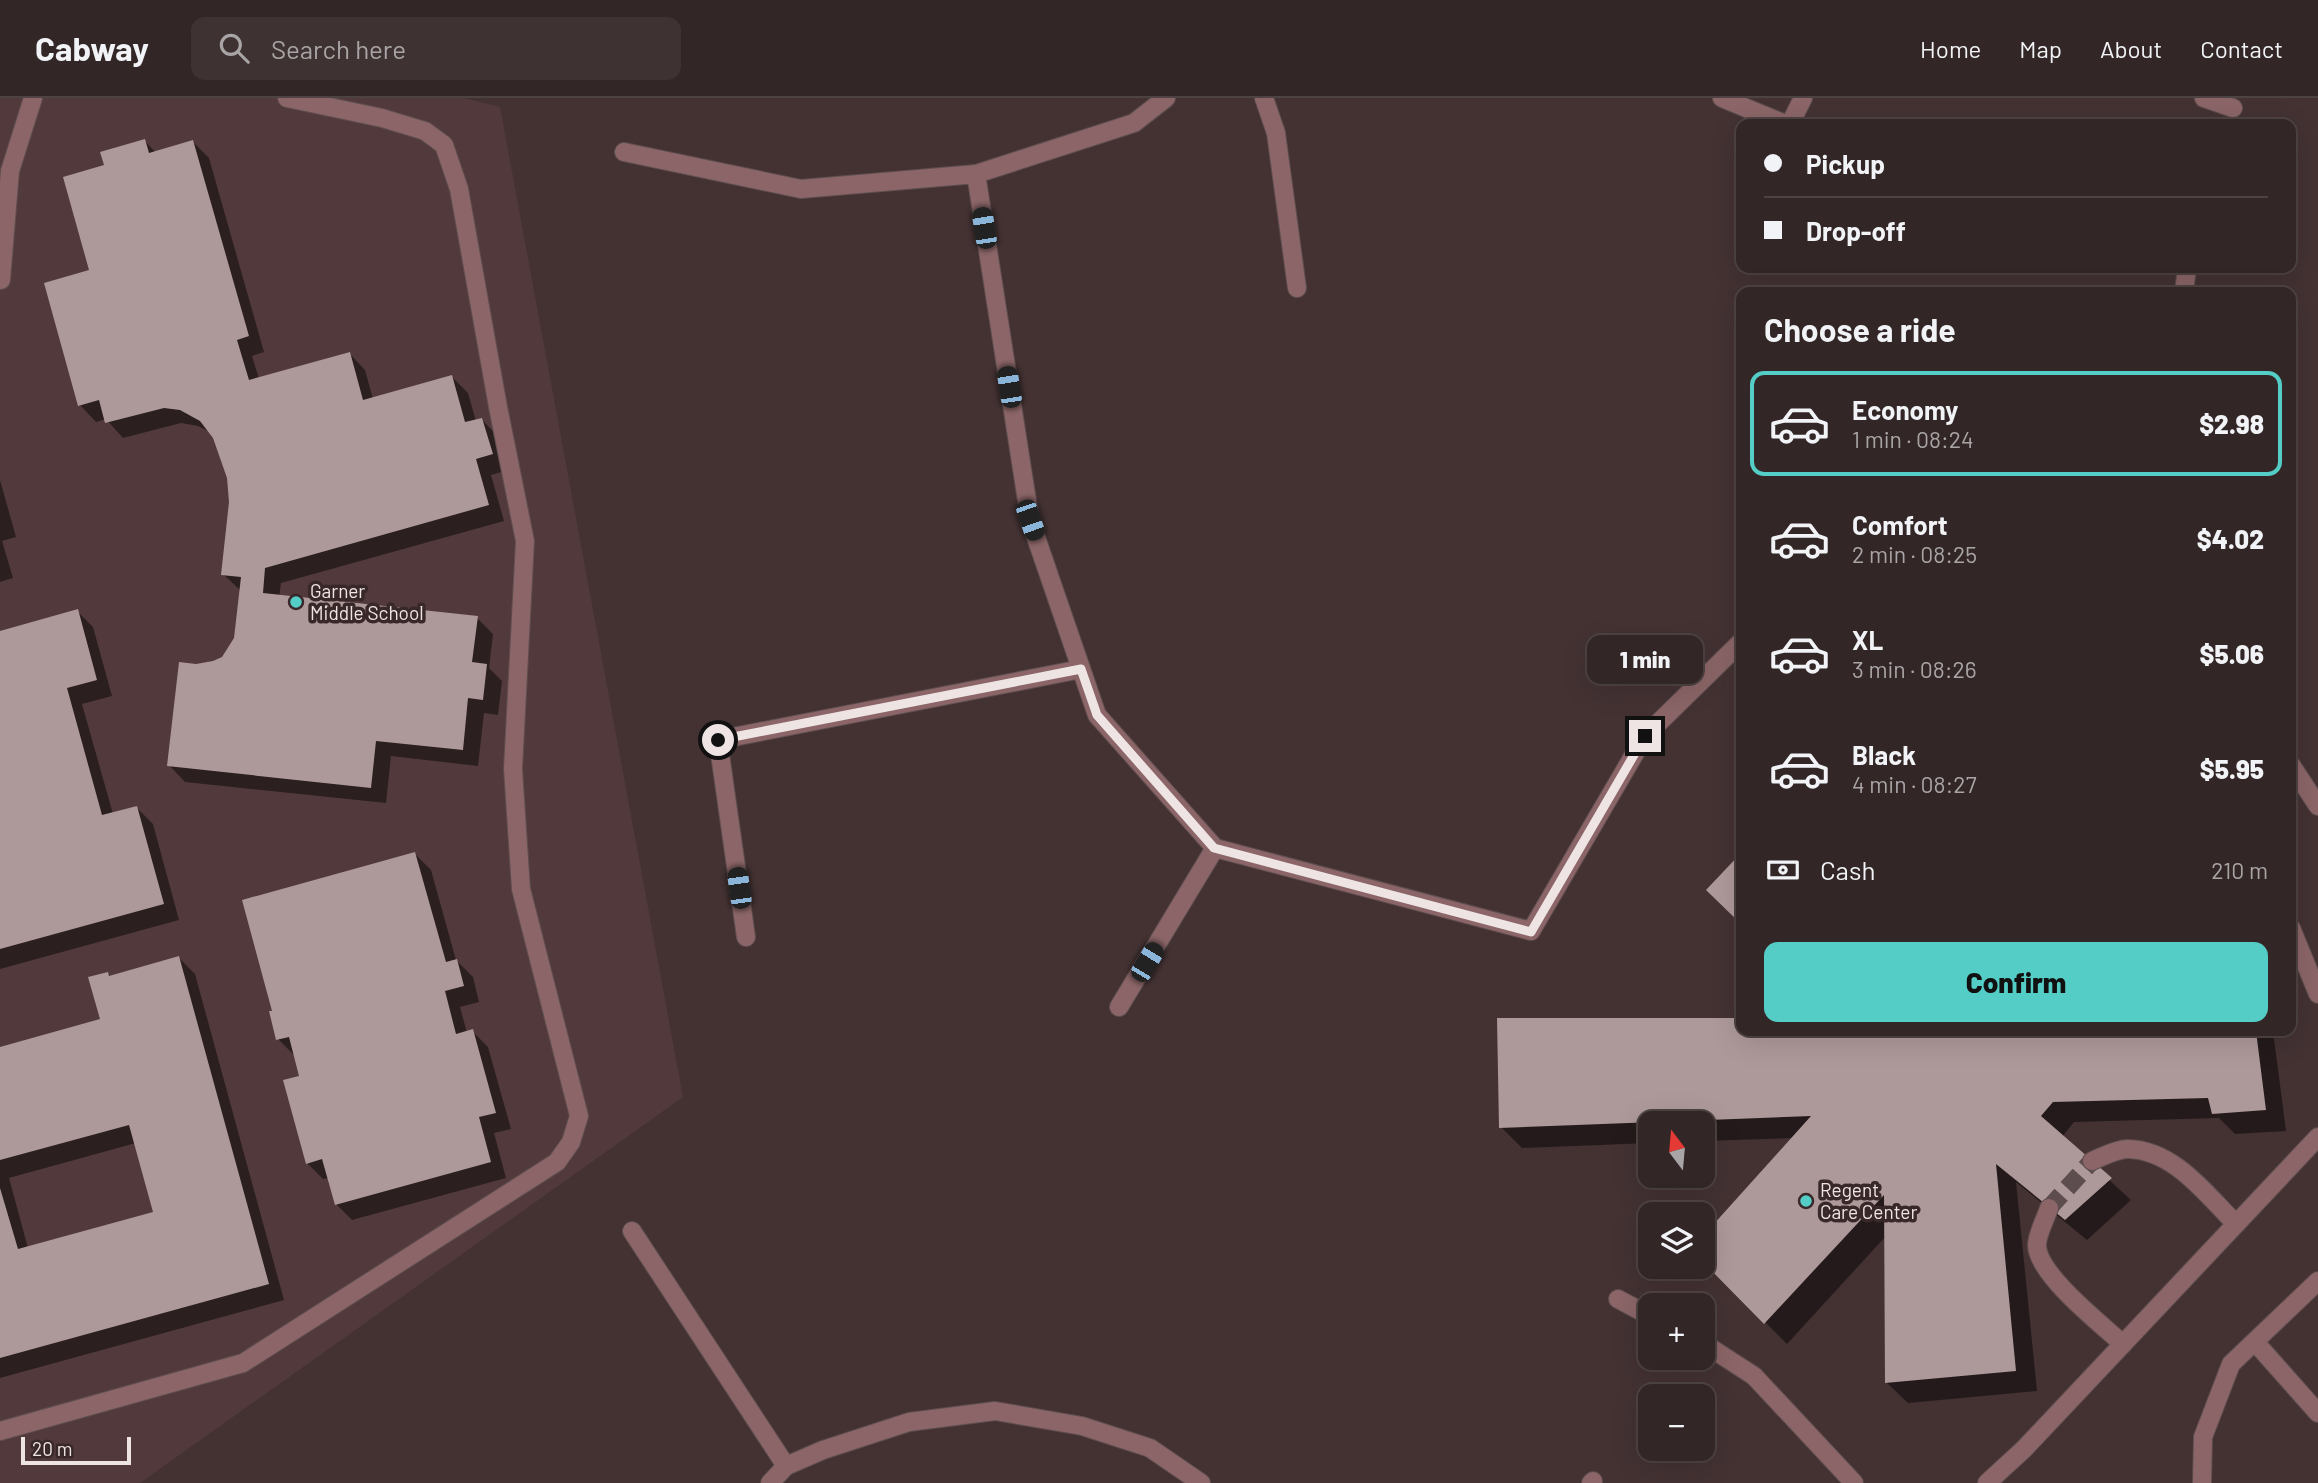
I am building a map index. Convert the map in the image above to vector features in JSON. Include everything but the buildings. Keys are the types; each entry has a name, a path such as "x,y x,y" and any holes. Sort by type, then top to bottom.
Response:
{"street":[{"path":"1,281 10,171 33,98"},
{"path":"0,1431 243,1363 557,1162 571,1142 579,1116 521,889 513,769 525,541 459,189 444,145 425,131 382,118 287,98"},
{"path":"624,152 801,189 976,174 1134,123 1166,98"},
{"path":"1264,98 1276,133 1297,288"},
{"path":"1722,98 1775,119"},
{"path":"1791,119 1803,98"},
{"path":"2204,98 2232,110"},
{"path":"976,174 1030,520 1097,715 1214,848 1531,932 1645,736 1736,647"},
{"path":"746,937 718,740 1081,669"},
{"path":"2296,773 2318,806"},
{"path":"1119,1007 1214,848"},
{"path":"2296,940 2318,994"},
{"path":"1987,1483 2024,1449 2318,1137"},
{"path":"2092,1161 2125,1149 2154,1153 2180,1169 2236,1224"},
{"path":"2049,1208 2037,1245 2044,1267 2062,1289 2123,1344"},
{"path":"632,1231 786,1466"},
{"path":"2202,1483 2203,1437 2231,1364 2318,1281"},
{"path":"1618,1299 1638,1310"},
{"path":"2255,1342 2318,1413"},
{"path":"1715,1351 1754,1376 1854,1483"},
{"path":"770,1483 786,1466 823,1450 909,1422 995,1411 1082,1426 1150,1448 1201,1483"}],"shaded area":[{"name":"Garner Middle School","path":"0,98 464,98 500,107 683,1097 140,1483 0,1483"}],"tunnel":[{"path":"2049,1208 2092,1161"}],"place":[{"name":"Garner Middle School","path":"296,602"},
{"name":"Regent Care Center","path":"1806,1201"}],"route":[{"path":"718,740 1081,669 1097,715 1214,848 1531,932 1645,736"}]}
